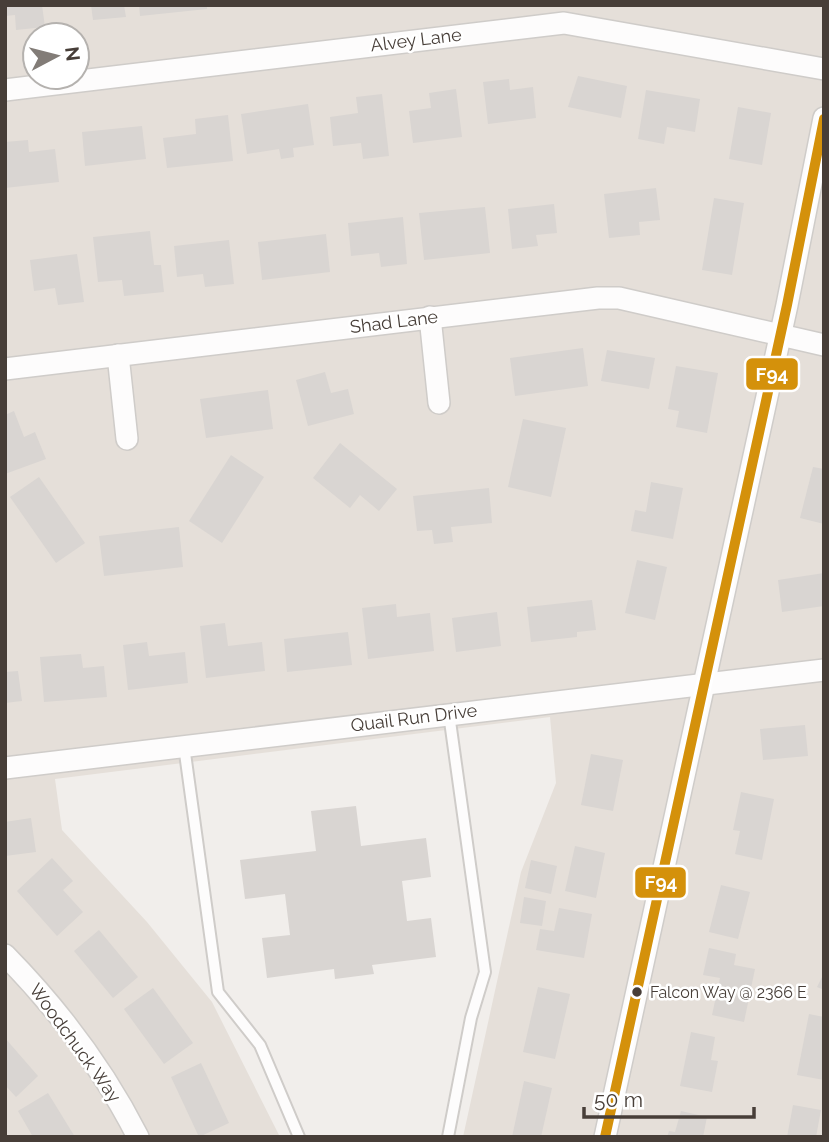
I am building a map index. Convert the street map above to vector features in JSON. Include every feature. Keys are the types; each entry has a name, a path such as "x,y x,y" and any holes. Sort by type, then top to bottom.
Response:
{"street":[{"name":"Alvey Lane","path":"5,90 564,23 824,69"},
{"path":"605,1137 780,334 824,118"},
{"name":"Shad Lane","path":"5,369 576,300 619,298 824,345"},
{"path":"430,317 439,403"},
{"path":"118,355 127,439"},
{"name":"Quail Run Drive","path":"5,768 824,670"},
{"name":"Woodchuck Way","path":"5,955 62,1020 96,1067 138,1137"}],"lane":[{"path":"448,1137 471,1018 485,972 449,714"},
{"path":"184,746 218,992 260,1045 299,1137"}],"shaded area":[{"path":"5,5 824,5 824,1137 463,1137 521,872 556,783 550,717 55,779 62,830 147,922 212,1002 280,1137 5,1137"}],"building":[{"path":"5,5 42,5 44,21 21,21 21,29 16,30 15,15 5,16"},
{"path":"91,5 124,5 126,17 93,20"},
{"path":"139,5 207,5 207,9 140,16"},
{"path":"578,76 627,86 621,118 568,107"},
{"path":"509,79 510,90 533,87 536,118 488,124 483,82"},
{"path":"456,89 462,137 413,143 409,111 431,108 429,93"},
{"path":"646,90 700,99 695,132 667,127 664,144 638,139"},
{"path":"382,94 389,156 363,159 361,143 333,146 330,117 358,113 356,97"},
{"path":"308,104 314,145 293,148 294,157 281,159 279,149 247,154 241,114"},
{"path":"738,107 771,113 762,165 729,159"},
{"path":"228,115 233,161 167,168 163,138 196,134 195,119"},
{"path":"142,126 146,159 85,166 82,132"},
{"path":"28,140 29,152 55,149 59,182 5,188 5,142"},
{"path":"656,188 660,220 639,222 640,235 609,238 604,194"},
{"path":"714,198 744,203 732,275 702,270"},
{"path":"554,204 557,233 536,235 538,246 512,249 508,209"},
{"path":"485,207 490,253 424,260 419,213"},
{"path":"403,217 407,264 381,267 379,253 351,256 348,223"},
{"path":"150,231 154,265 161,265 164,292 124,296 122,280 98,282 93,237"},
{"path":"326,234 330,272 262,280 258,242"},
{"path":"229,240 234,284 205,287 203,274 177,277 174,246"},
{"path":"77,254 84,302 58,305 55,288 34,291 30,260"},
{"path":"583,348 588,386 515,396 510,358"},
{"path":"607,350 655,358 649,389 601,381"},
{"path":"676,366 718,373 707,433 676,427 679,411 668,409"},
{"path":"325,372 331,393 348,389 354,414 308,426 296,380"},
{"path":"268,390 273,429 206,438 200,399"},
{"path":"14,411 24,437 35,432 46,459 5,474 5,415"},
{"path":"523,419 566,428 551,497 508,487"},
{"path":"340,443 397,489 379,511 360,495 350,508 313,478"},
{"path":"231,455 264,477 222,543 189,521"},
{"path":"813,467 824,469 824,524 800,518"},
{"path":"39,477 85,543 56,563 10,497"},
{"path":"651,482 683,488 673,539 631,531 635,510 646,512"},
{"path":"489,488 492,523 451,527 453,542 434,544 432,530 417,531 413,496"},
{"path":"179,527 183,567 104,576 99,536"},
{"path":"637,560 667,567 655,620 625,613"},
{"path":"824,573 824,606 782,612 778,580"},
{"path":"592,600 596,630 577,632 577,637 531,642 527,607"},
{"path":"396,604 397,617 430,613 434,651 368,659 362,608"},
{"path":"497,612 501,646 456,652 452,618"},
{"path":"225,623 228,646 262,642 265,671 206,678 200,626"},
{"path":"348,632 352,665 287,672 284,639"},
{"path":"147,642 149,656 185,652 188,683 128,690 123,645"},
{"path":"81,654 83,668 104,666 107,697 44,702 40,657"},
{"path":"18,671 22,701 5,703 5,672"},
{"path":"805,725 808,756 763,760 760,729"},
{"path":"591,754 623,760 613,811 581,805"},
{"path":"741,792 774,799 762,860 735,854 740,831 733,830"},
{"path":"356,806 361,846 426,838 431,877 402,881 407,921 431,918 436,957 372,965 374,974 335,979 334,969 267,978 262,938 290,935 285,894 245,899 240,860 316,851 311,811"},
{"path":"31,818 36,852 5,856 5,822"},
{"path":"575,846 605,853 596,898 565,891"},
{"path":"52,858 73,881 63,890 83,912 57,936 17,891"},
{"path":"531,860 557,866 551,894 525,888"},
{"path":"721,885 750,892 738,939 709,932"},
{"path":"524,897 546,901 542,926 520,923"},
{"path":"559,908 592,914 584,958 536,950 540,929 554,931"},
{"path":"99,930 138,977 113,998 74,951"},
{"path":"709,948 736,954 734,965 755,969 744,1022 712,1015 720,978 703,975"},
{"path":"824,973 824,990 817,987"},
{"path":"538,987 570,994 555,1059 523,1052"},
{"path":"153,988 193,1043 164,1064 124,1009"},
{"path":"809,1014 824,1017 824,1080 797,1075"},
{"path":"691,1032 715,1037 711,1060 718,1061 712,1092 680,1086"},
{"path":"5,1038 38,1076 16,1097 5,1085"},
{"path":"201,1063 229,1123 199,1137 171,1077"},
{"path":"524,1081 552,1088 541,1137 512,1137"},
{"path":"48,1093 75,1137 33,1137 18,1111"},
{"path":"793,1105 821,1110 816,1137 787,1137"},
{"path":"681,1111 707,1117 703,1137 667,1137 669,1131 675,1132"}],"transit line":[{"name":"F94","path":"605,1137 787,305 824,119"}],"place":[{"name":"Falcon Way @ 2366 E","path":"637,992"}]}
